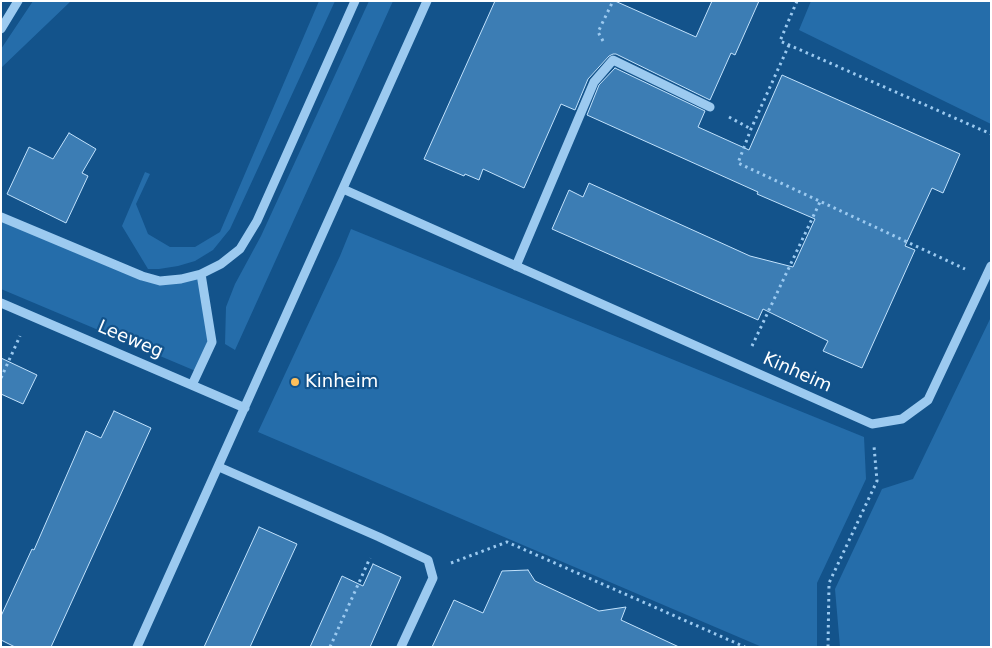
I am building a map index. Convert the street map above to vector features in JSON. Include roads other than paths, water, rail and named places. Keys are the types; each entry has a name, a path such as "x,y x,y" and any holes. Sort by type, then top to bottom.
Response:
{"street":[{"path":"1,29 18,1"},
{"path":"1,217 142,276 160,281 201,274 221,264 240,249 258,221 355,1"},
{"path":"137,647 427,1"},
{"path":"516,266 594,82 613,60 710,107"},
{"name":"Kinheim","path":"343,189 872,424 902,419 928,400 991,266"},
{"path":"192,385 212,342 201,274"},
{"name":"Leeweg","path":"1,303 245,408"},
{"path":"219,467 428,560 433,578 400,647"}],"place":[{"name":"Kinheim","path":"295,382"}]}
